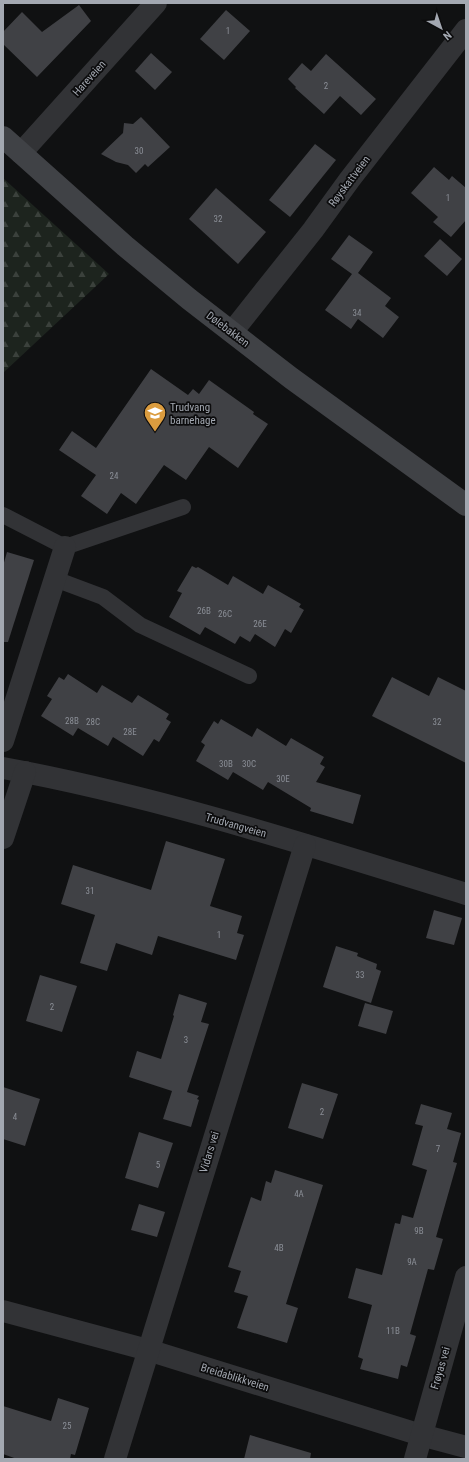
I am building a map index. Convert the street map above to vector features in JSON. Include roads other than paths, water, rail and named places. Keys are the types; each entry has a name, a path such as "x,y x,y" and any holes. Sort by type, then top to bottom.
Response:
{"main road":[{"name":"Dølebakken","path":"3,137 125,246 189,299 291,378 465,503"}],"street":[{"name":"Hareveien","path":"21,154 156,3"},
{"name":"Røyskattveien","path":"232,332 313,230 355,173 466,30"},
{"path":"3,741 65,547"},
{"name":"Trudvangveien","path":"3,768 170,806 466,894"},
{"path":"3,838 25,772"},
{"name":"Vidars vei","path":"115,1459 305,845"},
{"name":"Frøyas vei","path":"415,1459 466,1277"},
{"name":"Breidablikkveien","path":"3,1311 148,1350 421,1435 466,1447"}],"lane":[{"path":"3,515 65,547 183,507"},
{"path":"55,579 103,597 140,625 249,676"}],"place":[{"name":"Trudvang barnehage","path":"155,432"}]}
